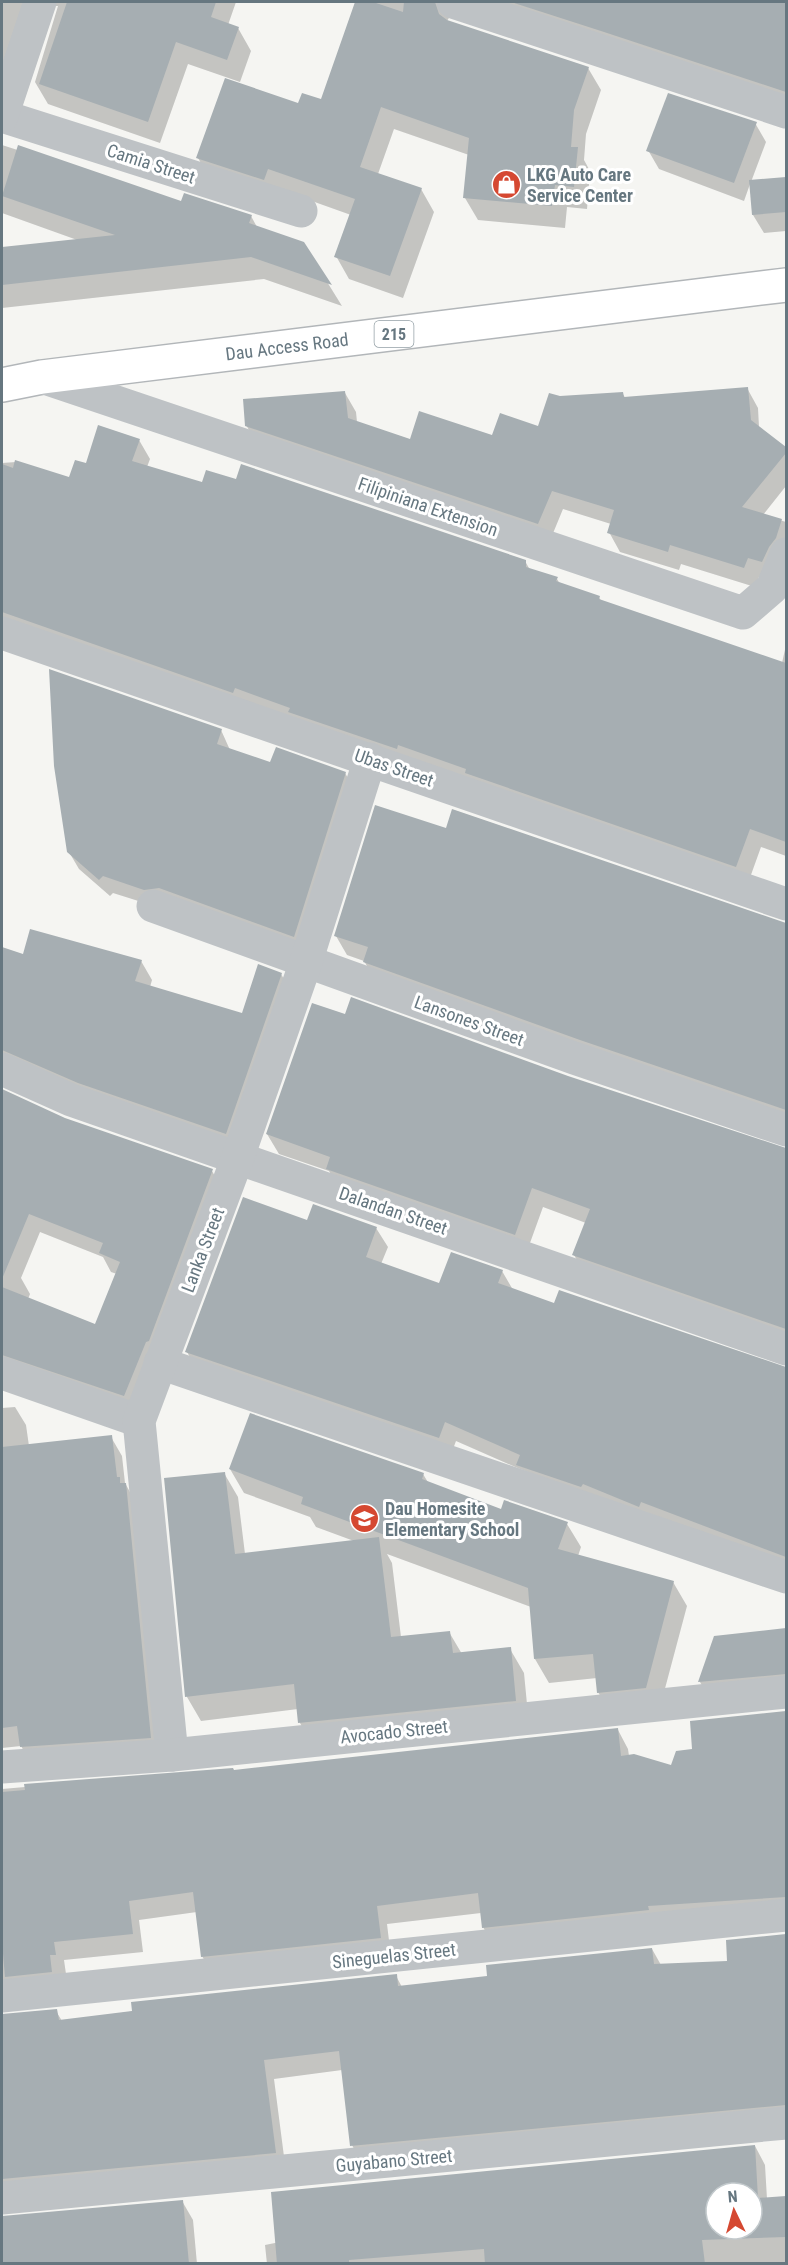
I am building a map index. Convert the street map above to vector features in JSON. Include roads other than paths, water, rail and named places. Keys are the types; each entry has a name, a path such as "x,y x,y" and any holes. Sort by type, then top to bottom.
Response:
{"main road":[{"name":"Dau Access Road","path":"2,385 42,377 786,285"}],"street":[{"path":"2,116 40,2"},
{"path":"453,2 786,112"},
{"name":"Camia Street","path":"2,116 301,212"},
{"name":"Filipiniana Extension","path":"42,377 743,613 772,588 786,554"},
{"name":"Ubas Street","path":"2,633 786,904"},
{"name":"Lanka Street","path":"172,1755 139,1421 238,1157 306,962 370,759"},
{"name":"Lansones Street","path":"153,906 574,1058 786,1130"},
{"name":"Dalandan Street","path":"2,1069 71,1100 786,1348"},
{"path":"160,1363 786,1577"},
{"path":"2,1373 139,1421"},
{"name":"Avocado Street","path":"2,1767 172,1755 786,1692"},
{"name":"Sineguelas Street","path":"2,1996 786,1915"},
{"name":"Guyabano Street","path":"2,2198 786,2123"}],"place":[{"name":"LKG Auto Care Service Center","path":"506,185"},
{"name":"Dau Homesite Elementary School","path":"364,1519"}]}
